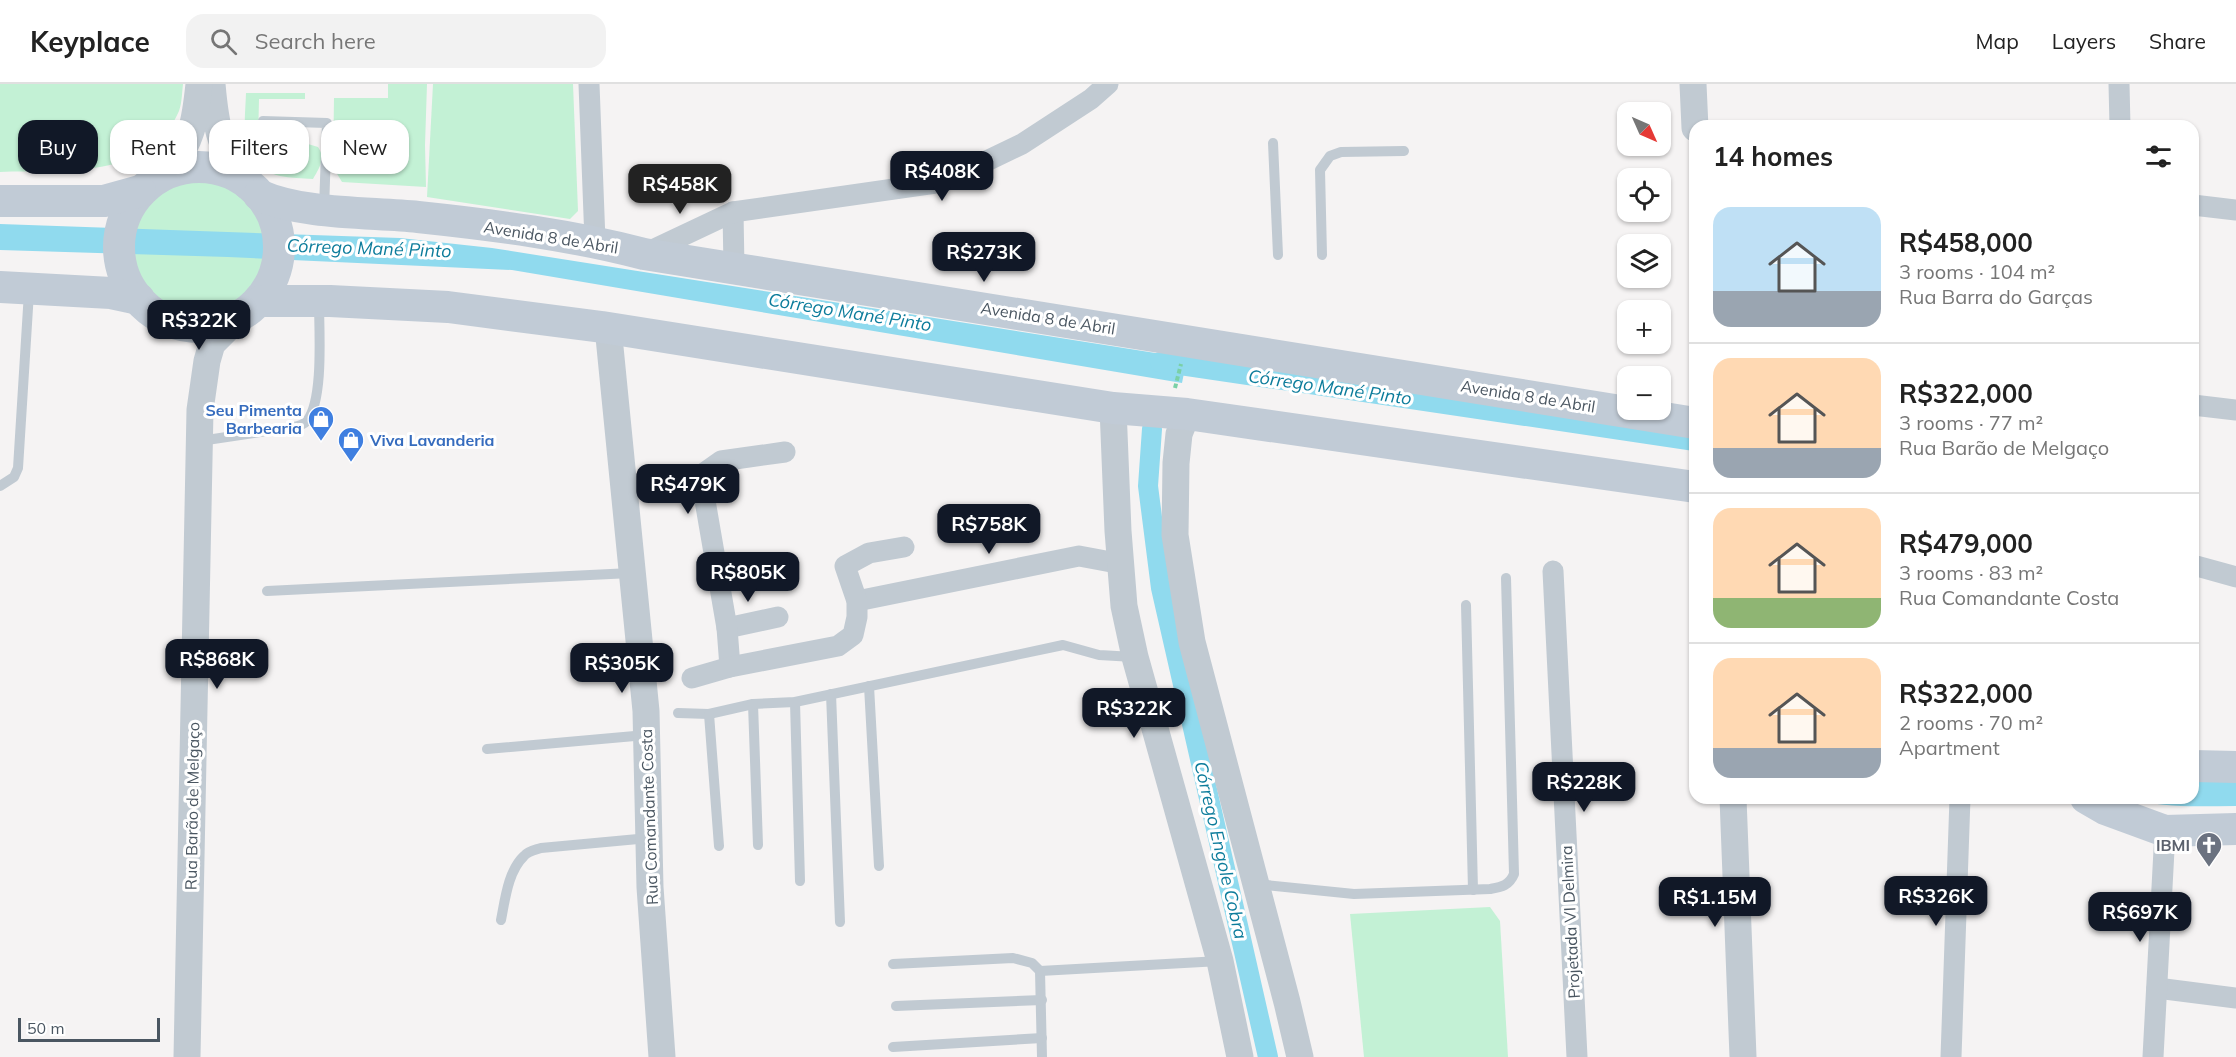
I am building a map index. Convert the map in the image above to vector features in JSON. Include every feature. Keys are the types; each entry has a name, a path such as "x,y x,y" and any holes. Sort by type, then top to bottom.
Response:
{"main road":[{"name":"Avenida 8 de Abril","path":"197,168 215,170 287,205 418,217 595,241 644,254 1689,422"},
{"name":"Avenida 8 de Abril","path":"0,201 104,201 140,191 166,174"},
{"name":"Avenida 8 de Abril","path":"250,309 272,287 281,256 280,228 274,214 253,190"},
{"name":"Avenida 8 de Abril","path":"140,191 124,211 120,223 116,242 117,266 139,299 160,315 186,325 212,326 250,309 319,301 448,308 608,327 1113,408 1181,401 1689,486"},
{"name":"Avenida 8 de Abril","path":"15,288 111,293 139,299"},
{"path":"2199,766 2236,767"},
{"path":"2096,804 2164,831 2236,830"}],"street":[{"path":"194,120 199,84"},
{"path":"212,84 216,126 221,144 253,190"},
{"path":"589,84 595,241"},
{"path":"644,254 733,212 943,182 1022,144 1091,99 1108,84"},
{"path":"1693,84 1695,120"},
{"path":"2119,84 2120,120"},
{"path":"2199,206 2236,210"},
{"path":"733,212 734,268"},
{"name":"Rua Barão de Melgaço","path":"187,1057 200,410 207,361 212,345 250,309"},
{"name":"Rua Comandante Costa","path":"608,327 646,711 650,887 662,1057"},
{"path":"1181,401 1176,463 1175,536 1192,642 1300,1057"},
{"path":"2199,406 2236,410"},
{"path":"1113,408 1118,531 1124,606 1135,657 1220,961 1240,1057"},
{"path":"730,667 727,628 703,489 704,473 722,461 785,452"},
{"path":"692,678 730,667 838,646 853,635 857,617 857,601 845,566 869,553 904,547"},
{"path":"857,601 1079,556 1122,564"},
{"path":"2199,567 2236,577"},
{"name":"Projetada VI Delmira","path":"1553,571 1577,1057"},
{"path":"727,628 778,617"},
{"path":"1733,804 1743,1057"},
{"path":"1951,1057 1960,804"},
{"path":"2153,1057 2164,831"},
{"path":"2157,988 2236,998"}],"lane":[{"path":"309,122 327,123 324,209"},
{"path":"1273,142 1278,255"},
{"path":"1322,255 1320,170 1330,156 1341,152 1404,151"},
{"path":"0,486 14,477 18,468 15,288"},
{"path":"199,441 294,427 306,423 311,413 319,378 319,301"},
{"path":"267,591 631,573"},
{"path":"1256,884 1354,894 1490,889 1506,885 1511,881 1514,874 1506,579"},
{"path":"1466,605 1473,890"},
{"path":"678,713 709,714 753,704 795,702 1063,645 1099,655 1135,657"},
{"path":"869,686 879,866"},
{"path":"831,694 840,922"},
{"path":"795,702 800,881"},
{"path":"753,704 758,845"},
{"path":"709,714 719,846"},
{"path":"487,749 647,735"},
{"path":"501,920 507,890 517,865 525,854 541,848 649,838"},
{"path":"893,963 1013,958 1032,963 1040,971 1042,1057"},
{"path":"1040,971 1220,961"},
{"path":"896,1006 1042,1000"},
{"path":"893,1047 1042,1038"}],"path":[{"path":"1181,401 1182,356"}],"green space":[{"path":"0,84 183,84 179,111 174,120 110,120 110,164 98,167 98,120 18,120 18,172 0,172"},
{"path":"388,84 427,84 426,187 342,182 337,174 409,174 409,120 334,120 334,98 388,98"},
{"path":"433,84 573,84 578,211 570,219 427,197"},
{"path":"246,93 305,93 305,99 259,99 259,120 245,120"},
{"path":"309,144 318,147 321,162 313,179 274,174 309,174"},
{"path":"199,174 227,179 250,195 266,218 271,246 266,274 250,297 227,313 199,318 171,313 148,297 132,274 127,246 132,218 148,195 171,179"},
{"path":"1490,907 1500,921 1508,1057 1364,1057 1350,914"}],"water":[{"name":"Córrego Mané Pinto","path":"0,224 400,238 492,248 1187,358 1182,383 512,270 228,257 0,250"},
{"path":"2236,775 2236,806 2156,804 2199,804 2199,776"}],"waterway":[{"name":"Córrego Mané Pinto","path":"1160,362 1689,440"},
{"name":"Córrego Engole Cobra","path":"1152,429 1148,486 1161,588 1268,1057"}],"place":[{"name":"Seu Pimenta Barbearia","path":"321,442"},
{"name":"Viva Lavanderia","path":"351,463"},
{"name":"IBMI","path":"2209,868"}]}
